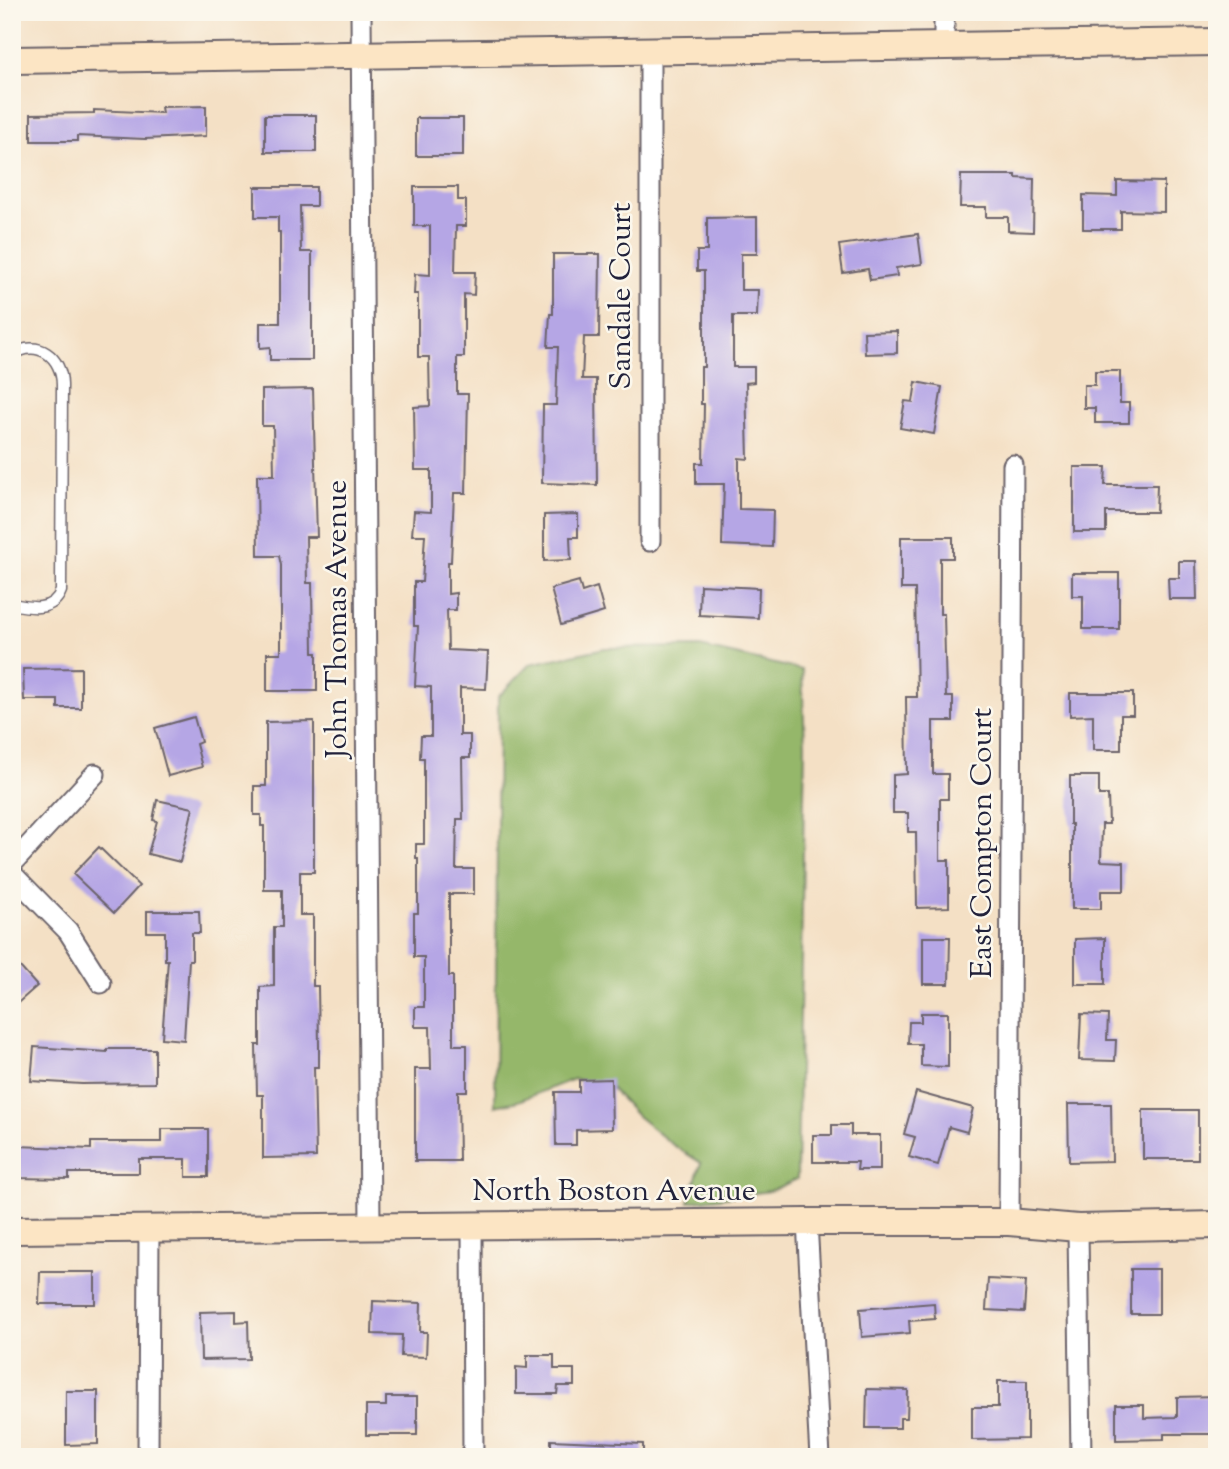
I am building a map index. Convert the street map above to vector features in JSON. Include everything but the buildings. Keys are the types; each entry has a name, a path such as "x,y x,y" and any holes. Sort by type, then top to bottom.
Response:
{"street":[{"name":"John Thomas Avenue","path":"361,12 370,1224"},
{"path":"944,12 944,46"},
{"path":"12,60 1217,42"},
{"name":"Sandale Court","path":"650,50 650,541"},
{"name":"East Compton Court","path":"1009,1222 1013,465"},
{"path":"12,864 94,774"},
{"path":"12,874 68,931 101,983"},
{"path":"807,1222 820,1457"},
{"name":"North Boston Avenue","path":"12,1230 370,1224 807,1222 1009,1222 1078,1228 1217,1225"},
{"path":"472,1224 473,1457"},
{"path":"148,1457 149,1228"},
{"path":"1078,1228 1081,1457"}],"lane":[{"path":"12,355 24,350 47,352 60,367 62,385 61,590 54,602 46,607 12,604"}],"green space":[{"path":"700,647 802,670 805,745 797,1179 770,1191 688,1202 701,1163 637,1116 610,1087 574,1079 518,1101 495,1106 498,697 530,664 605,648"}]}
